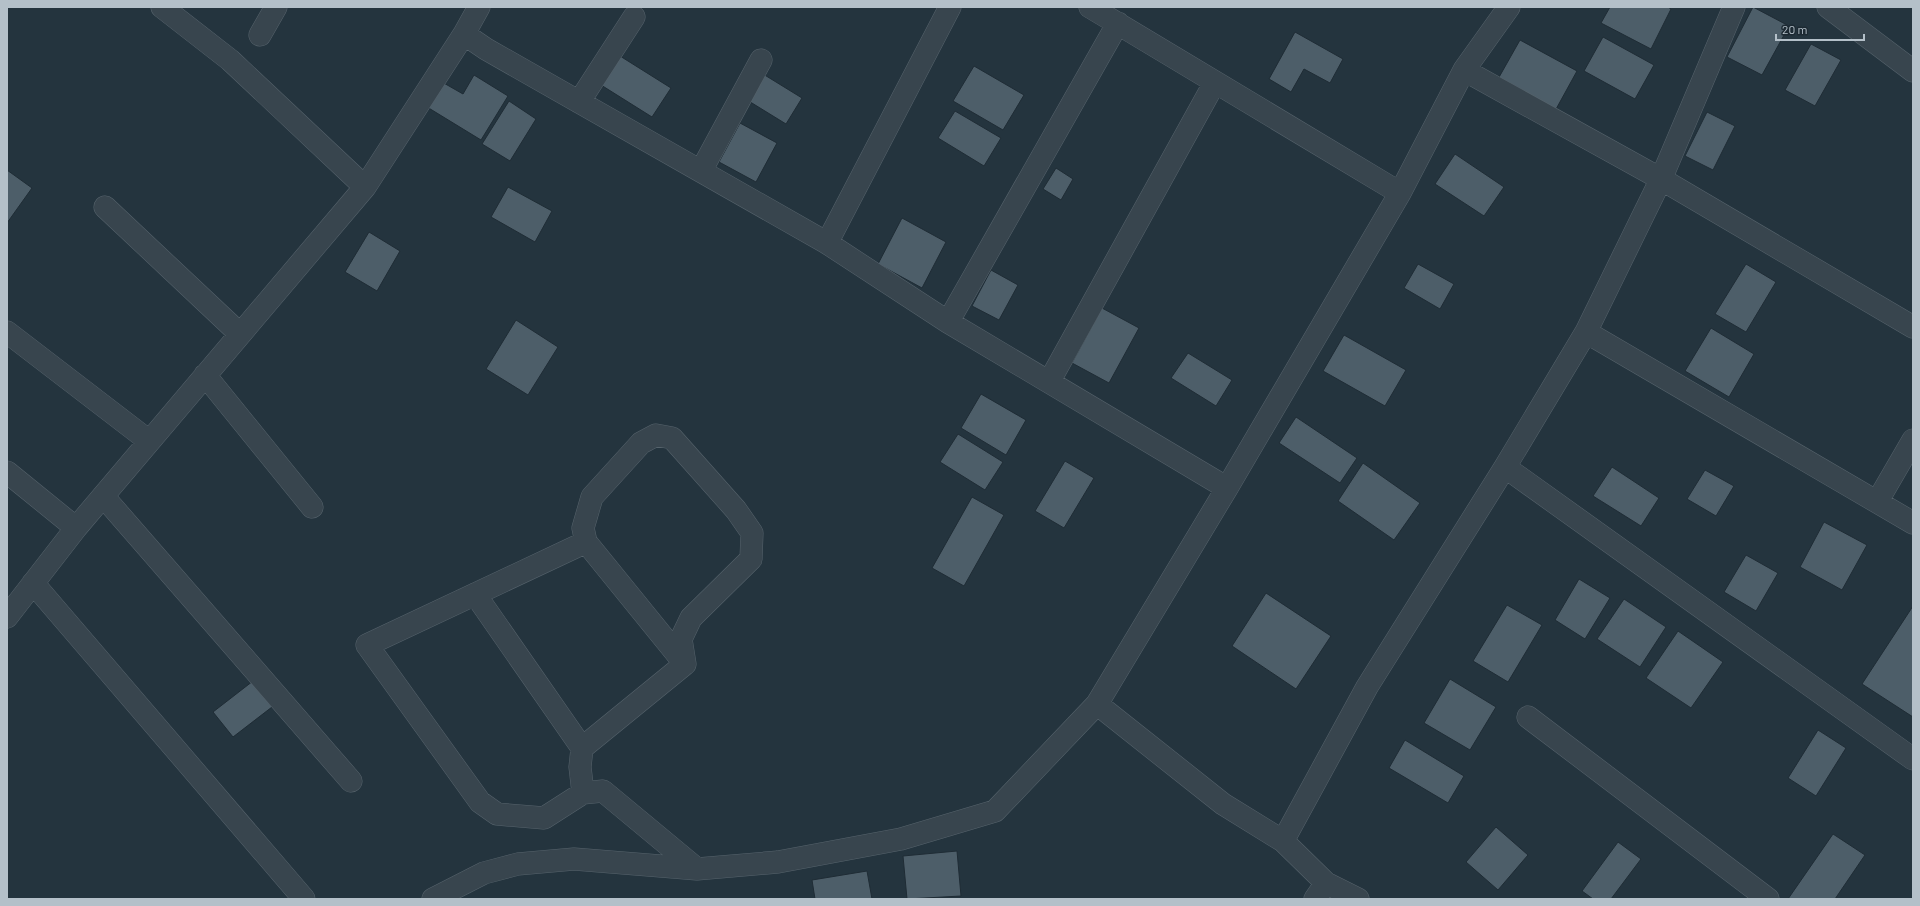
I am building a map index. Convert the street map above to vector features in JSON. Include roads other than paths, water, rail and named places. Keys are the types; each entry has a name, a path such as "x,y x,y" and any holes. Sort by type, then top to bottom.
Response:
{"street":[{"path":"162,7 230,60 365,187"},
{"path":"260,35 276,7"},
{"path":"7,616 76,528 365,187 480,7"},
{"path":"827,243 950,7"},
{"path":"1090,7 1400,194"},
{"path":"1283,841 1367,687 1505,467 1586,332 1661,179 1734,7"},
{"path":"1828,7 1913,71"},
{"path":"433,899 484,873 518,864 574,859 697,869 778,862 901,839 994,811 1097,704 1227,488 1400,194 1464,70 1504,9"},
{"path":"579,102 634,17"},
{"path":"948,322 1118,23"},
{"path":"464,34 486,49 827,243 948,322 1227,488"},
{"path":"701,171 761,60"},
{"path":"1464,70 1661,179 1913,327"},
{"path":"1049,382 1215,82"},
{"path":"104,207 240,334"},
{"path":"7,332 149,441"},
{"path":"1586,332 1913,523"},
{"path":"205,375 312,507"},
{"path":"656,435 672,438 736,510 752,533 751,559 691,618 681,639 685,664 586,542 583,528 592,497 641,443 656,435"},
{"path":"1877,502 1913,440"},
{"path":"1505,467 1913,758"},
{"path":"7,472 76,528"},
{"path":"103,496 351,781"},
{"path":"586,542 367,645 480,802 497,814 544,818 583,793 603,791 697,869"},
{"path":"33,583 304,899"},
{"path":"475,594 582,748 580,766 583,793"},
{"path":"582,748 685,664"},
{"path":"1097,704 1223,804 1283,841 1320,891 1358,899"},
{"path":"1528,717 1768,899"}]}
